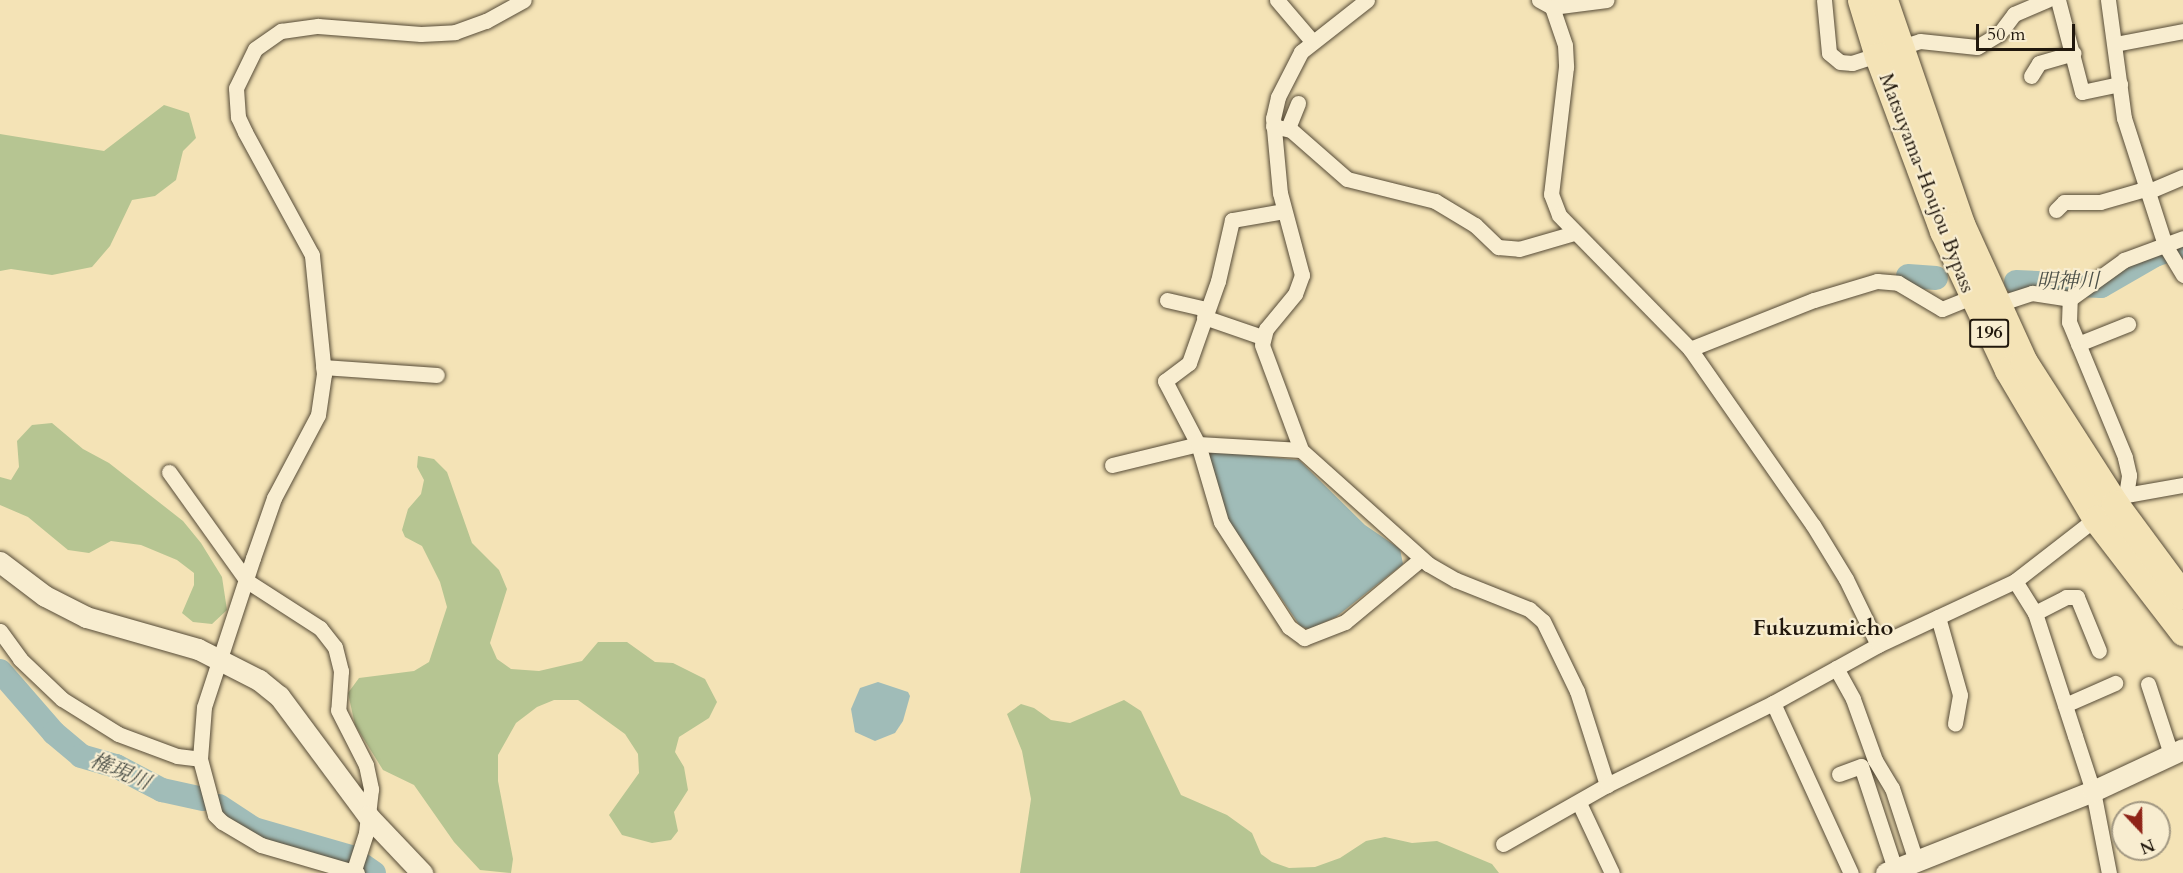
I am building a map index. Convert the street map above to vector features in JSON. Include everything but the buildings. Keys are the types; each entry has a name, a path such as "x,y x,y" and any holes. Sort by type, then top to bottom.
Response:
{"highway":[{"name":"Matsuyama-Houjou Bypass","path":"1861,0 1889,52 1961,224 2024,362 2112,506 2183,632"},
{"name":"Matsuyama-Houjou Bypass","path":"1884,0 1889,52 1971,297 2041,432 2112,506 2183,596"}],"street":[{"path":"169,472 247,581 320,628 334,647 341,670 338,710 366,765 371,789 368,816 357,866 261,845 222,822 211,805 200,759 204,707 222,659 247,581 274,498 318,415 323,367 312,255 238,117 236,88 247,61 266,40 298,27 455,32 486,21 524,0"},
{"path":"1277,0 1312,41"},
{"path":"1367,0 1312,41 1283,79 1281,127 1284,211 1302,275 1295,294 1262,337 1262,345 1301,450 1421,559 1456,580 1529,609 1543,621 1577,691 1607,784"},
{"path":"1606,0 1546,4 1565,45 1566,67 1551,194 1559,215 1574,233 1690,349 1813,525 1846,579 1878,645"},
{"path":"1824,0 1829,53 1840,62 1852,63 1920,41 1977,47 1999,34 2014,14 2047,0"},
{"path":"2058,0 2066,38 2074,53 2082,92 2120,84"},
{"path":"2108,0 2124,118 2164,244 2183,275"},
{"path":"2115,45 2183,31"},
{"path":"2031,76 2039,63 2074,53"},
{"path":"1281,127 1298,103"},
{"path":"1281,127 1347,179 1434,201 1475,225 1498,247 1519,249 1574,233"},
{"path":"2056,210 2064,202 2100,202 2183,177"},
{"path":"1284,211 1232,220 1218,281 1204,313 1189,363 1165,381 1198,444 1221,522 1295,635 1314,636 1345,622 1421,559"},
{"path":"2112,506 2128,476 2125,457 2069,322 2076,295 2124,260 2183,238"},
{"path":"1690,349 1814,300 1877,281 1898,283 1942,309 1971,297"},
{"path":"1998,304 2032,293 2076,295"},
{"path":"1167,300 1262,337"},
{"path":"2078,344 2128,324"},
{"path":"323,367 437,375"},
{"path":"1112,465 1198,444 1301,450"},
{"path":"1503,844 1579,803 1607,784 1773,704 1878,645 2015,581 2112,506 2183,485"},
{"path":"0,562 45,596 86,617 222,659 279,696 368,816 422,873"},
{"path":"2015,581 2036,613 2093,791 2109,873"},
{"path":"2036,613 2066,597 2077,597 2099,651"},
{"path":"1938,617 1960,695 1955,724"},
{"path":"0,631 40,680 81,711 118,734 177,756 200,759"},
{"path":"1836,668 1853,699 1875,760 1892,788 1916,861"},
{"path":"2065,705 2115,683"},
{"path":"1839,774 1861,766 1891,871 2093,791 2177,751 2148,684"},
{"path":"1773,704 1851,873"},
{"path":"1579,803 1612,873"}],"green space":[{"path":"164,105 189,113 196,138 183,151 176,180 155,196 132,200 110,246 92,267 52,275 11,269 0,271 0,134 104,151"},
{"path":"52,423 83,449 109,463 183,521 201,543 222,577 227,610 212,624 193,622 182,613 194,585 194,573 177,560 141,545 111,541 89,553 68,550 28,517 0,505 0,477 11,480 19,467 17,441 32,425"},
{"path":"418,456 434,459 447,472 472,543 499,570 507,589 490,643 497,659 511,669 539,671 582,661 598,642 627,642 655,662 673,663 705,679 717,702 709,718 679,737 675,752 684,767 688,790 674,812 678,831 671,840 652,843 622,835 609,815 639,773 638,754 625,734 578,700 554,700 537,707 516,723 498,755 498,781 513,859 511,873 480,870 454,842 414,785 383,770 355,725 348,693 359,678 414,671 429,662 447,607 440,582 422,546 405,537 402,530 408,509 421,494 424,480 417,467"},
{"path":"1124,700 1141,711 1181,795 1227,815 1252,833 1261,854 1272,862 1289,868 1315,867 1340,858 1366,841 1385,837 1412,843 1437,841 1492,864 1499,873 1020,873 1031,799 1022,751 1007,714 1021,704 1034,708 1051,720 1070,723"}],"water":[{"path":"1212,451 1299,460 1365,525 1400,549 1403,564 1336,617 1309,629 1300,626 1228,520 1207,455"},
{"path":"878,682 908,692 910,696 903,721 895,733 875,741 855,732 851,709 860,688"}],"waterway":[{"name":"明神川","path":"2016,282 2101,286 2155,255 2178,247"},
{"name":"明神川","path":"1908,276 1936,278"},
{"name":"権現川","path":"0,671 54,733 81,756 116,766 162,790 203,799"},
{"name":"権現川","path":"219,806 254,829 351,857 374,873"}],"district":[{"name":"Fukuzumicho","path":"1823,629"}]}
